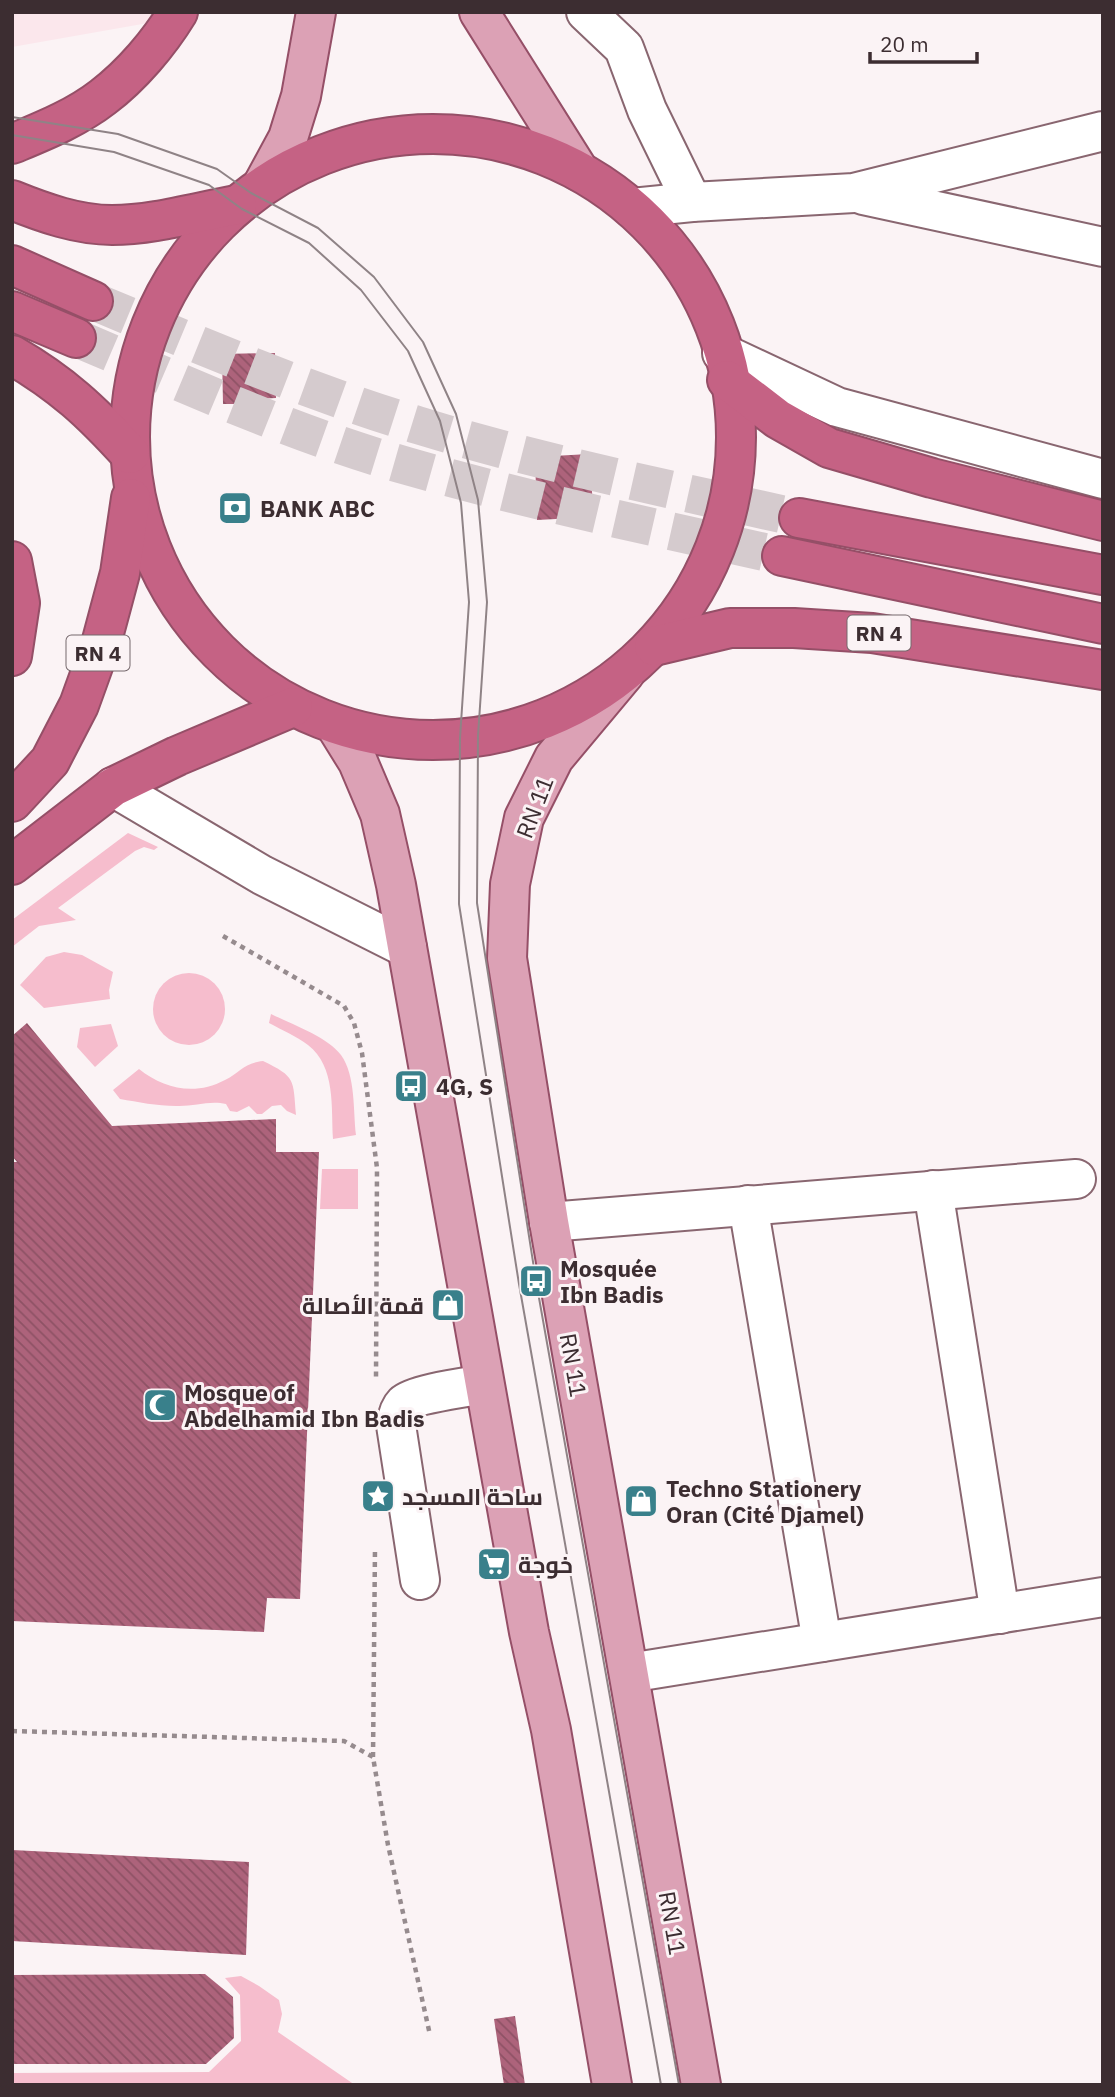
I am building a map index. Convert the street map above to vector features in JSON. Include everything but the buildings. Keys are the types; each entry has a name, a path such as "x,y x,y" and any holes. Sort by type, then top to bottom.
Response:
{"highway":[{"path":"12,144 58,125 103,97 141,61 178,12"},
{"path":"452,133 518,145 579,171 632,208 677,258 710,316 725,367 736,437 730,494 715,549 689,600 654,646 625,673 576,705 522,728 439,741 413,741 335,725 293,707 245,676 204,636 171,589 152,548 132,468 131,406 140,359 156,314 178,272 207,234 249,195 321,154 385,137 452,133"},
{"path":"12,200 50,216 112,225 160,219 249,195"},
{"path":"12,265 93,301"},
{"path":"12,312 76,338"},
{"path":"12,355 44,373 91,411 132,468"},
{"path":"725,367 778,419 828,448 932,478 1103,521"},
{"name":"RN 4","path":"12,802 50,761 79,705 101,644 120,573 132,468"},
{"path":"799,518 1103,575"},
{"name":"RN 4","path":"782,556 1103,624"},
{"path":"12,561 20,603 12,656"},
{"name":"RN 4","path":"654,646 730,628 872,632 1103,670"},
{"path":"12,865 113,787 177,756 293,707"}],"main road":[{"path":"249,195 288,138 308,62 316,12"},
{"path":"480,12 579,171"},
{"name":"RN 11","path":"625,673 554,758 524,818 510,884 507,958 549,1222 701,2085"},
{"path":"335,725 358,762 380,814 407,948 529,1632 551,1730 612,2085"}],"street":[{"path":"586,12 624,48 648,110 692,202"},
{"path":"632,208 855,193 1103,131"},
{"path":"855,193 1103,247"},
{"path":"725,367 836,407 1103,479"},
{"path":"113,787 262,875 407,948"},
{"path":"549,1222 1076,1180"},
{"path":"933,1190 1000,1614"},
{"path":"748,1205 822,1642"},
{"path":"420,1580 396,1424 399,1412 404,1404 415,1397 485,1384"},
{"path":"629,1673 1103,1597"}],"path":[{"path":"223,936 344,1006 354,1023 366,1079"},
{"path":"12,1731 344,1741 373,1757 388,1845 430,2035"}],"shaded area":[{"path":"12,12 155,12 148,23 12,47"},
{"path":"128,833 158,847 154,850 144,847 135,851 58,908 76,920 39,926 12,947 12,920"},
{"path":"64,952 82,955 113,972 110,999 44,1008 20,985 46,957"},
{"path":"189,973 209,979 219,989 225,1009 219,1029 209,1039 189,1045 169,1039 159,1029 153,1009 159,989 169,979"},
{"path":"271,1014 327,1042 341,1055 352,1083 356,1135 333,1139 332,1101 323,1064 308,1045 269,1023"},
{"path":"111,1024 118,1046 95,1067 77,1047 80,1028"},
{"path":"263,1061 282,1071 291,1080 296,1115 281,1105 272,1106 262,1114 257,1114 249,1106 237,1112 230,1111 226,1104 220,1103 182,1106 148,1104 120,1099 113,1090 139,1069 169,1085 191,1089 214,1085 246,1066"},
{"path":"322,1169 358,1169 358,1209 320,1209"},
{"path":"241,1976 279,2000 282,2014 278,2032 355,2085 12,2085 12,2073 209,2072 241,2041 240,1995 225,1978"}],"tunnel":[{"path":"93,301 292,382 414,424 557,463 799,518"},
{"path":"76,338 240,407 323,439 407,466 547,502 782,556"}],"tram line":[{"path":"12,117 118,134 217,169 251,193 318,228 374,277 423,342 456,414 478,500 487,602 478,736 477,903 536,1281 679,2085"},
{"path":"12,135 114,152 209,185 242,209 309,243 361,290 408,351 440,421 461,503 469,602 460,738 459,904 519,1284 661,2085"}],"place":[{"name":"BANK ABC","path":"235,508"},
{"name":"4G, S","path":"411,1086"},
{"name":"Mosquée Ibn Badis","path":"536,1281"},
{"name":"قمة الأصالة","path":"448,1305"},
{"name":"Mosque of Abdelhamid Ibn Badis","path":"160,1405"},
{"name":"ساحة المسجد","path":"378,1496"},
{"name":"Techno Stationery Oran (Cité Djamel)","path":"641,1501"},
{"name":"خوجة","path":"494,1564"}]}
